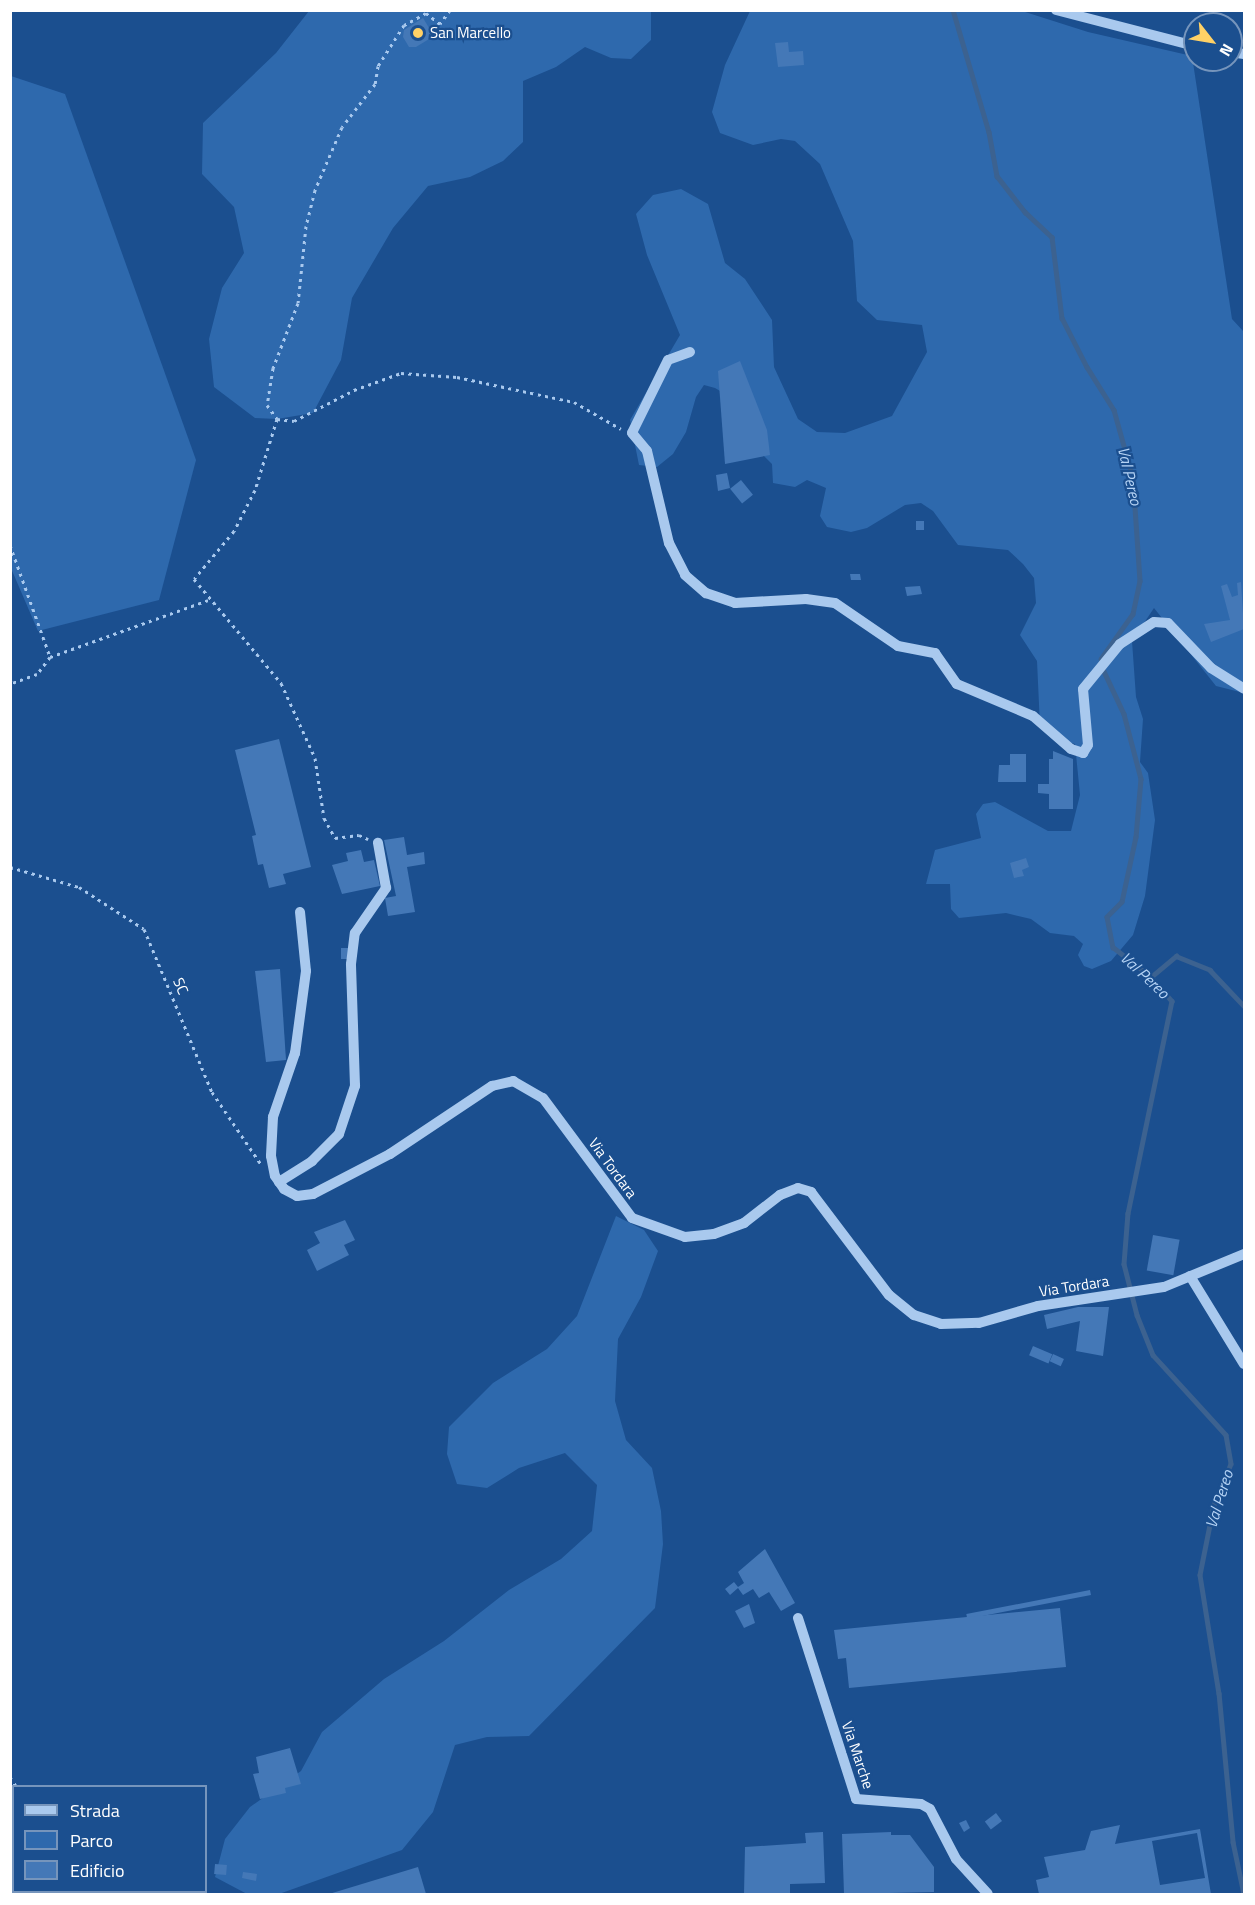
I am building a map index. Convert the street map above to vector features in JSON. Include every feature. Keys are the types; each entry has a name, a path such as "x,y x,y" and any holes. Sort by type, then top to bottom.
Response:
{"street":[{"path":"1056,10 1183,43"},
{"path":"1100,10 1100,22"},
{"path":"690,352 668,360 632,433 648,451 669,543 685,575 706,593 735,603 806,600 835,603 898,646 934,653 957,684 1033,716 1071,749 1083,753 1088,745 1083,689 1097,668 1120,644 1154,622 1168,623 1211,668 1245,688"},
{"path":"300,912 306,971 295,1053 273,1117 277,1179 312,1161 339,1134 355,1086 351,964 356,933 386,888 378,843"},
{"name":"Via Tordara","path":"277,1179 297,1196 313,1194 390,1154 492,1086 513,1081 543,1098 632,1218 685,1237 714,1233 744,1223 780,1195 798,1188 811,1192 889,1295 914,1315 941,1324 979,1323 1038,1306 1164,1287 1245,1254"},
{"path":"1190,1276 1245,1364"},
{"name":"Via Marche","path":"798,1618 855,1799 921,1804 930,1809 956,1859 988,1894"}],"path":[{"path":"450,10 440,24 426,13 404,25 378,66 375,84 342,127 329,157 306,226 298,303 273,368 267,405 277,419 294,421 354,390 401,373 457,377 574,402 604,423 632,433"},
{"path":"277,419 255,490 234,531 194,579 208,600 281,683 315,758 324,818 334,837 359,835 378,843"},
{"path":"10,545 50,657"},
{"path":"10,684 36,674 50,657 208,600"},
{"name":"SC","path":"10,867 79,887 144,929 212,1092 256,1160 277,1179"}],"green space":[{"path":"309,11 651,11 651,40 631,59 611,58 585,47 556,67 523,81 523,142 503,161 470,177 428,186 393,228 352,298 341,360 313,413 277,419 255,418 214,387 209,339 222,288 244,253 234,207 202,174 203,123 276,53"},
{"path":"750,11 1022,11 1088,32 1183,54 1183,72 1194,72 1232,319 1244,332 1244,693 1216,686 1154,608 1132,641 1136,697 1143,719 1140,762 1148,773 1155,820 1145,896 1133,935 1111,961 1092,969 1084,966 1078,955 1083,944 1074,936 1050,933 1031,919 1006,913 959,918 951,909 950,884 926,884 935,850 981,838 976,814 983,804 995,802 1048,831 1071,831 1080,795 1075,744 1052,737 1040,726 1037,661 1020,635 1036,603 1034,578 1023,564 1008,550 958,545 933,511 921,503 905,505 867,528 851,532 827,527 820,516 826,488 807,480 795,487 773,483 772,464 756,448 732,398 715,388 704,385 696,397 686,432 673,454 657,467 639,465 630,420 680,335 647,255 636,214 653,195 681,189 708,204 725,263 745,279 772,320 774,367 798,419 817,432 845,433 892,416 927,352 922,325 877,320 857,301 853,241 820,164 795,141 781,139 753,145 720,133 712,112 725,65"},
{"path":"11,76 65,94 196,460 159,600 38,631 10,566"},
{"path":"616,1216 644,1230 658,1251 641,1297 618,1339 615,1401 626,1440 652,1468 661,1511 663,1544 655,1608 529,1736 487,1737 455,1745 433,1812 402,1850 279,1894 247,1894 215,1877 225,1839 250,1807 301,1771 322,1732 384,1679 444,1641 509,1590 561,1559 592,1531 597,1485 565,1453 519,1468 487,1488 457,1484 447,1454 449,1427 493,1383 547,1349 577,1316"}],"building":[{"name":"San Marcello","path":"423,18 434,36 416,47 409,47 403,37 404,30"},
{"path":"788,42 789,52 803,51 804,65 778,67 775,43"},
{"path":"740,361 767,430 770,455 725,464 718,371"},
{"path":"727,473 730,488 718,491 716,475"},
{"path":"741,480 753,495 742,504 730,489"},
{"path":"916,521 924,521 924,530 916,530"},
{"path":"850,574 860,574 861,580 851,580"},
{"path":"1241,582 1244,629 1211,642 1204,624 1230,620 1221,586 1227,584 1232,597 1238,595 1237,583"},
{"path":"920,586 922,594 907,596 905,587"},
{"path":"279,739 311,867 283,874 286,884 269,888 263,864 258,865 252,836 256,835 235,750"},
{"path":"1053,751 1073,759 1073,809 1049,809 1049,794 1038,793 1038,784 1049,784 1049,759 1053,759"},
{"path":"1010,754 1026,754 1026,782 998,782 999,765 1010,765"},
{"path":"404,837 407,855 424,852 425,864 407,867 415,912 388,916 385,898 396,896 384,840"},
{"path":"361,850 364,862 374,860 380,886 342,894 332,865 348,861 346,853"},
{"path":"1026,858 1029,867 1022,870 1024,876 1014,878 1010,863"},
{"path":"341,948 350,948 350,959 341,959"},
{"path":"280,969 286,1060 266,1062 255,971"},
{"path":"345,1220 355,1240 344,1245 349,1255 317,1271 307,1250 320,1243 314,1232"},
{"path":"1153,1235 1180,1240 1173,1275 1147,1270"},
{"path":"1078,1307 1109,1307 1103,1356 1076,1351 1080,1321 1047,1329 1044,1315"},
{"path":"1033,1346 1052,1354 1048,1363 1029,1355"},
{"path":"1053,1354 1064,1359 1061,1366 1050,1361"},
{"path":"765,1549 795,1603 781,1611 769,1592 759,1598 753,1589 743,1595 738,1588 730,1595 725,1589 734,1582 738,1587 744,1583 738,1572"},
{"path":"1090,1590 1091,1595 967,1619 966,1614"},
{"path":"749,1604 755,1623 744,1628 735,1611"},
{"path":"1060,1608 1066,1667 849,1688 846,1658 838,1659 834,1630"},
{"path":"290,1748 301,1784 285,1788 286,1793 260,1799 253,1774 259,1773 256,1757"},
{"path":"996,1813 1002,1821 991,1829 985,1821"},
{"path":"966,1820 970,1828 964,1832 959,1823"},
{"path":"1120,1825 1115,1844 1200,1829 1211,1894 1039,1894 1036,1880 1049,1877 1044,1857 1085,1850 1091,1831","holes":["1197,1833 1205,1878 1160,1885 1152,1841"]},
{"path":"823,1832 825,1883 790,1884 790,1894 744,1894 745,1847 806,1843 805,1833"},
{"path":"891,1832 891,1835 910,1835 934,1867 934,1892 844,1894 842,1834"},
{"path":"215,1864 227,1865 226,1875 214,1874"},
{"path":"418,1867 426,1894 329,1894"},
{"path":"243,1872 257,1874 256,1881 242,1878"}],"waterway":[{"name":"Val Pereo","path":"953,10 989,132 997,176 1025,212 1052,237 1062,318 1087,367 1114,410 1133,478 1140,581 1133,614 1101,659"},
{"name":"Val Pereo","path":"1102,667 1124,714 1141,779 1136,837 1122,902 1107,917 1113,947 1151,977 1172,1001 1128,1213 1124,1264 1137,1315 1153,1355 1226,1435 1231,1464 1214,1505 1200,1575 1219,1693 1233,1842 1244,1894"},
{"path":"1151,977 1176,956 1210,970 1244,1006"}],"place":[{"name":"San Marcello","path":"418,33"}]}
